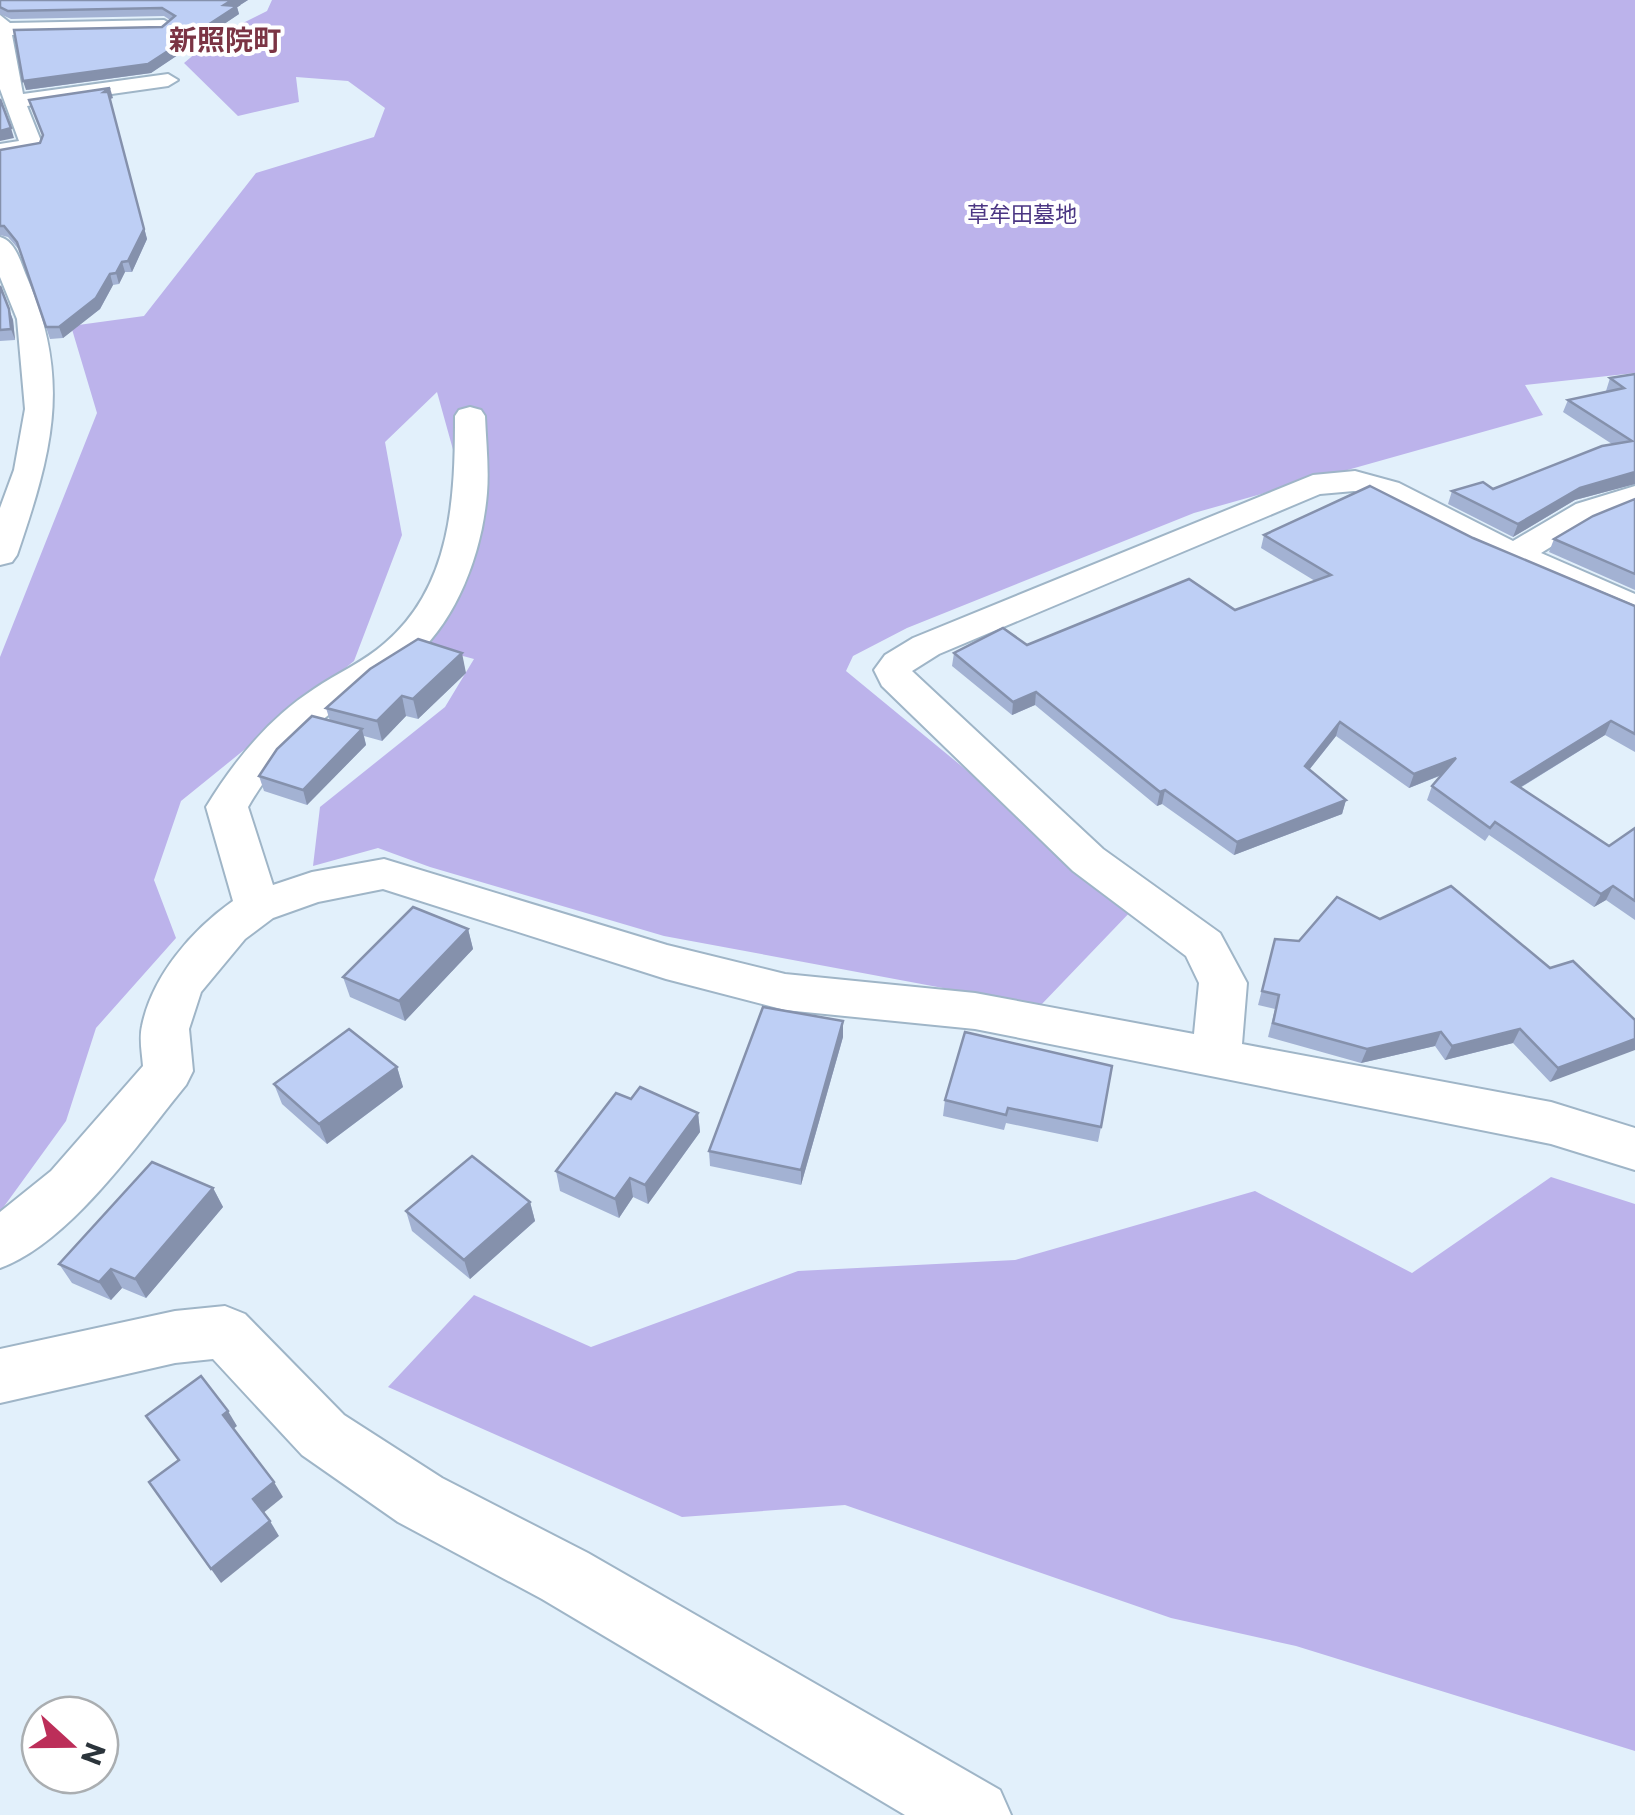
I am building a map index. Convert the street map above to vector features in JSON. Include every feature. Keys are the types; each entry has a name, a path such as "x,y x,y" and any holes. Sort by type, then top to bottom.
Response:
{"street":[{"path":"0,21 8,93 32,146 0,151"},
{"path":"1,29 164,26"},
{"path":"8,93 168,80"},
{"path":"0,245 31,319 40,409 30,470 0,555"},
{"path":"257,907 227,808 242,780 280,736 323,700 399,650 444,589 464,530 471,492 470,416"},
{"path":"1216,1056 1223,983 1204,945 1088,860 896,678 893,670 898,663 926,646 1323,482 1372,484 1482,540 1635,607"},
{"path":"1520,554 1564,520 1604,503 1635,496"},
{"path":"0,1244 70,1187 168,1071 165,1029 179,986 229,927 257,907 349,878 384,874 666,962 785,992 975,1011 1551,1123 1635,1149"},
{"path":"0,1376 175,1337 225,1332 323,1436 420,1500 565,1576 975,1815"}],"green space":[{"name":"草牟田墓地","path":"272,0 1635,0 1635,373 1525,385 1543,415 1194,513 907,628 853,656 846,671 1134,908 1040,1006 664,936 378,848 313,866 320,807 445,707 474,659 426,646 477,536 437,392 385,442 402,535 354,661 181,801 154,880 176,938 96,1028 66,1121 0,1212 0,657 97,413 71,326 144,316 256,173 374,137 385,108 348,81 296,77 299,102 238,116 184,63 215,37 267,11"},
{"path":"1551,1177 1635,1204 1635,1751 1296,1646 1171,1618 845,1505 682,1517 388,1387 474,1295 591,1347 798,1271 1015,1260 1255,1191 1412,1273"}],"building":[{"path":"0,0 232,0 224,5 237,6 148,64 23,81 14,30 162,27 175,16 162,8 8,11 0,7"},
{"path":"110,88 104,92 108,92 144,229 128,261 110,274 96,298 59,327 46,327 17,242 0,226 0,150 40,143 43,135 29,100"},
{"path":"0,99 11,128 0,131"},
{"path":"0,286 9,309 11,329 0,330"},
{"path":"1635,374 1635,472 1580,488 1518,524 1452,491 1483,482 1493,489 1602,446 1632,441 1568,400 1624,388 1610,378"},
{"path":"1370,486 1473,538 1635,606 1635,734 1611,721 1512,782 1609,846 1635,828 1635,901 1613,886 1601,894 1495,822 1490,828 1432,786 1456,758 1414,774 1340,722 1305,766 1346,800 1237,842 1165,790 1160,792 1036,692 1013,702 954,653 1003,628 1027,645 1189,579 1235,610 1331,575 1264,535"},
{"path":"1635,499 1635,574 1554,539 1593,516"},
{"path":"418,639 462,653 413,699 402,696 377,721 326,708 370,669"},
{"path":"312,716 362,729 303,790 259,776 277,749"},
{"path":"1451,886 1550,968 1573,961 1635,1020 1635,1039 1558,1068 1520,1029 1452,1046 1441,1032 1367,1049 1273,1023 1279,995 1262,991 1275,939 1299,941 1337,897 1380,919"},
{"path":"413,907 468,929 399,1001 343,977"},
{"path":"763,1007 843,1021 801,1170 709,1151"},
{"path":"349,1029 397,1067 319,1124 274,1084"},
{"path":"965,1032 1112,1066 1101,1127 1008,1108 1006,1115 945,1100"},
{"path":"640,1087 698,1113 645,1185 630,1178 615,1199 556,1171 616,1093 631,1099"},
{"path":"472,1156 530,1202 464,1260 406,1211"},
{"path":"152,1162 213,1188 135,1279 111,1269 99,1282 59,1264"},
{"path":"201,1376 228,1411 223,1415 274,1482 253,1499 270,1521 211,1569 149,1482 179,1460 146,1416"}],"district":[{"name":"新照院町","path":"225,39"}]}
